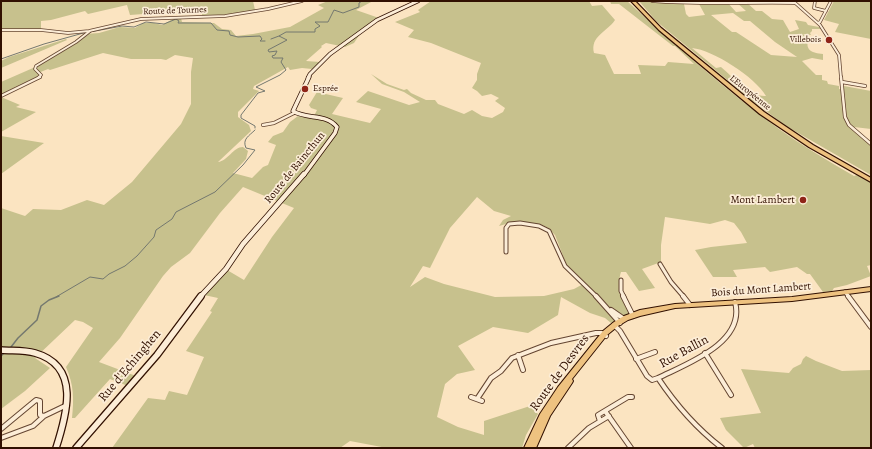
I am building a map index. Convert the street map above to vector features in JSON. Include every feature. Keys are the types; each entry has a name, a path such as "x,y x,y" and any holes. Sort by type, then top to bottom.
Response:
{"highway":[{"path":"629,1 660,29"},
{"name":"L'Européenne","path":"635,1 644,14 660,29 747,102 795,137 871,178"},
{"name":"L'Européenne","path":"635,1 648,16 767,115 836,159 871,178"},
{"path":"747,102 793,137 871,184"}],"main road":[{"name":"Bois du Mont Lambert","path":"605,335 620,323 634,316 673,306 795,299 871,289"},
{"name":"Route de Desvres","path":"528,448 541,422 560,394 605,335"},
{"name":"Route de Desvres","path":"532,448 541,422"}],"street":[{"name":"Route de Tournes","path":"1,30 40,30 66,33 90,31 140,19 223,16 268,9 302,1"},
{"path":"263,125 274,123 294,113 293,109 304,89 308,77 317,66 334,51 350,41 374,22 418,1"},
{"path":"653,1 689,4 794,2 818,23 839,55 845,119 850,126 871,144"},
{"path":"815,1 814,8 826,11"},
{"path":"818,23 820,22 831,1"},
{"path":"1,96 39,78 41,75 35,69 36,66 76,42 90,31"},
{"path":"842,82 865,86"},
{"name":"Route de Baincthun","path":"200,297 224,271 246,241 297,184 337,130 336,125 331,121 294,113"},
{"path":"506,252 506,228 509,224 523,224 546,229 552,236 565,266 606,306 620,323 636,359 648,378 652,380 658,378"},
{"path":"660,264 671,282 690,305"},
{"path":"621,280 622,293 634,316"},
{"path":"845,292 871,327"},
{"name":"Rue d'Echinghen","path":"76,448 154,358 200,297"},
{"name":"Rue Ballin","path":"722,448 703,434 687,418 674,403 658,378 705,353 722,341 730,333 736,312 735,302"},
{"path":"477,399 491,378 502,370 511,359 518,355 556,342 596,333 605,335"},
{"path":"1,350 34,353 53,362 59,368 65,379 68,404 56,448"},
{"path":"636,359 655,352"},
{"path":"705,353 731,396"},
{"path":"518,355 523,370"},
{"path":"471,397 482,401"},
{"path":"600,421 598,416 605,410 628,397 632,397"},
{"path":"1,429 36,400 40,401 40,415 44,416"},
{"path":"1,438 33,426 44,416 68,404"},
{"path":"605,410 631,448"},
{"path":"568,448 588,429 609,416"}],"shaded area":[{"path":"1,1 253,1 255,10 226,16 202,17 202,11 197,10 130,15 127,5 88,14 85,11 51,20 41,21 41,31 1,30"},
{"path":"328,1 373,1 356,10 379,18 360,34 354,43 345,47 326,43 321,46 322,47 306,61 320,62 312,69 302,68 290,70 288,67 254,86 253,89 259,91 238,112 238,117 249,125 251,131 218,162 225,159 236,149 243,147 248,151 246,159 233,173 252,178 263,167 268,165 276,145 268,142 273,136 283,132 290,122 298,116 313,118 317,110 311,108 309,105 317,92 343,98 332,114 370,123 381,109 356,102 368,91 409,105 420,102 404,92 382,84 371,74 387,84 404,90 407,89 411,93 426,100 435,100 438,104 464,114 472,110 482,116 492,118 503,112 505,108 495,101 499,98 491,94 482,96 472,88 477,80 477,74 481,63 431,43 408,37 414,30 395,22 420,12 418,10 431,1 589,1 592,6 602,5 615,20 597,38 593,47 594,53 605,55 614,74 641,74 638,65 665,66 668,62 694,64 675,46 619,4 611,4 610,1 627,1 720,83 779,129 854,176 857,175 871,182 871,265 867,266 871,276 834,288 832,291 823,292 810,274 807,274 797,267 770,272 765,267 733,270 737,277 713,277 695,250 747,243 734,223 725,220 710,224 665,217 661,245 661,262 642,269 655,288 639,291 626,272 621,272 619,283 620,288 630,313 611,323 605,318 590,313 561,297 558,315 528,333 493,327 458,346 475,370 457,374 445,384 437,417 458,427 484,435 484,421 530,406 538,414 526,435 522,448 387,448 350,441 340,448 112,448 148,398 165,400 169,391 187,395 204,357 186,351 212,312 210,311 218,298 204,295 227,270 244,280 272,237 294,208 243,187 220,213 190,253 171,267 163,276 120,338 99,362 136,376 128,386 110,379 75,418 72,418 73,392 71,380 66,367 93,328 83,322 75,320 35,358 50,368 25,391 1,409 1,208 25,216 33,209 61,210 87,200 104,205 132,182 181,124 191,104 191,72 193,58 175,55 166,60 131,59 103,53 38,73 40,75 39,77 1,96 1,82 33,68 47,58 75,43 85,34 99,33 120,27 135,28 143,23 162,25 173,19 181,18 182,22 214,23 222,29 231,30 236,36 253,34 290,27 324,8 318,5","holes":["477,197 494,211 511,216 503,220 499,226 516,221 542,225 548,228 555,235 567,266 585,283 574,289 544,296 495,297 444,284 425,277 410,287 423,266 430,268 450,228"]},
{"path":"639,1 694,3 727,2 736,12 746,11 735,1 746,2 756,11 762,11 772,19 783,20 790,32 799,29 795,20 819,27 821,29 812,29 810,33 811,35 803,34 809,38 808,48 812,52 823,54 823,60 812,58 802,61 816,75 822,75 822,80 827,81 828,84 839,86 839,89 844,90 844,86 871,91 871,129 854,127 871,142 871,175 786,126 754,102 656,21","holes":["684,4 699,4 705,15 689,17 686,14","733,13 744,21 750,21 775,42 797,57 771,55 736,32 732,32 711,15","692,48 711,54 733,66 753,81 766,96 748,90 721,67 716,68"]},
{"path":"834,1 871,1 871,39 835,32 839,24 824,20"},
{"path":"66,39 67,40 1,68 1,61 9,57"},
{"path":"1,97 20,105 16,107 36,112 1,132"},
{"path":"1,136 44,143 1,174"},
{"path":"806,356 842,371 871,370 871,448 755,448 753,444 744,448 726,430 720,418 761,413 741,369 789,373 793,368 801,364"}],"waterway":[{"path":"279,36 286,32 315,32 315,29 320,26 315,22 328,22 334,10 343,13 359,7 359,3 362,1"},
{"path":"90,32 122,26 134,27 146,22 164,24 176,19 179,21 178,23 211,23 217,30 229,31 230,35 238,37 260,36 262,39 260,41 265,41"},
{"path":"1,59 44,44 87,32"},
{"path":"255,128 255,126 241,118 241,115 258,93 265,91 256,87 280,75 286,70 281,62 283,58 273,58 272,56 275,55 277,51 269,52 268,50 287,40 279,36"},
{"path":"271,39 279,36"},
{"path":"56,297 90,277 103,279 109,274 125,266 137,256 154,237 156,230 172,219 176,212 215,192 243,165 255,150 246,148 245,145 247,138 255,130"},
{"path":"11,347 18,338 37,320 41,306 49,300 59,296"}],"place":[{"name":"Villebois","path":"829,40"},
{"name":"Esprée","path":"305,89"},
{"name":"Mont Lambert","path":"803,200"}]}
